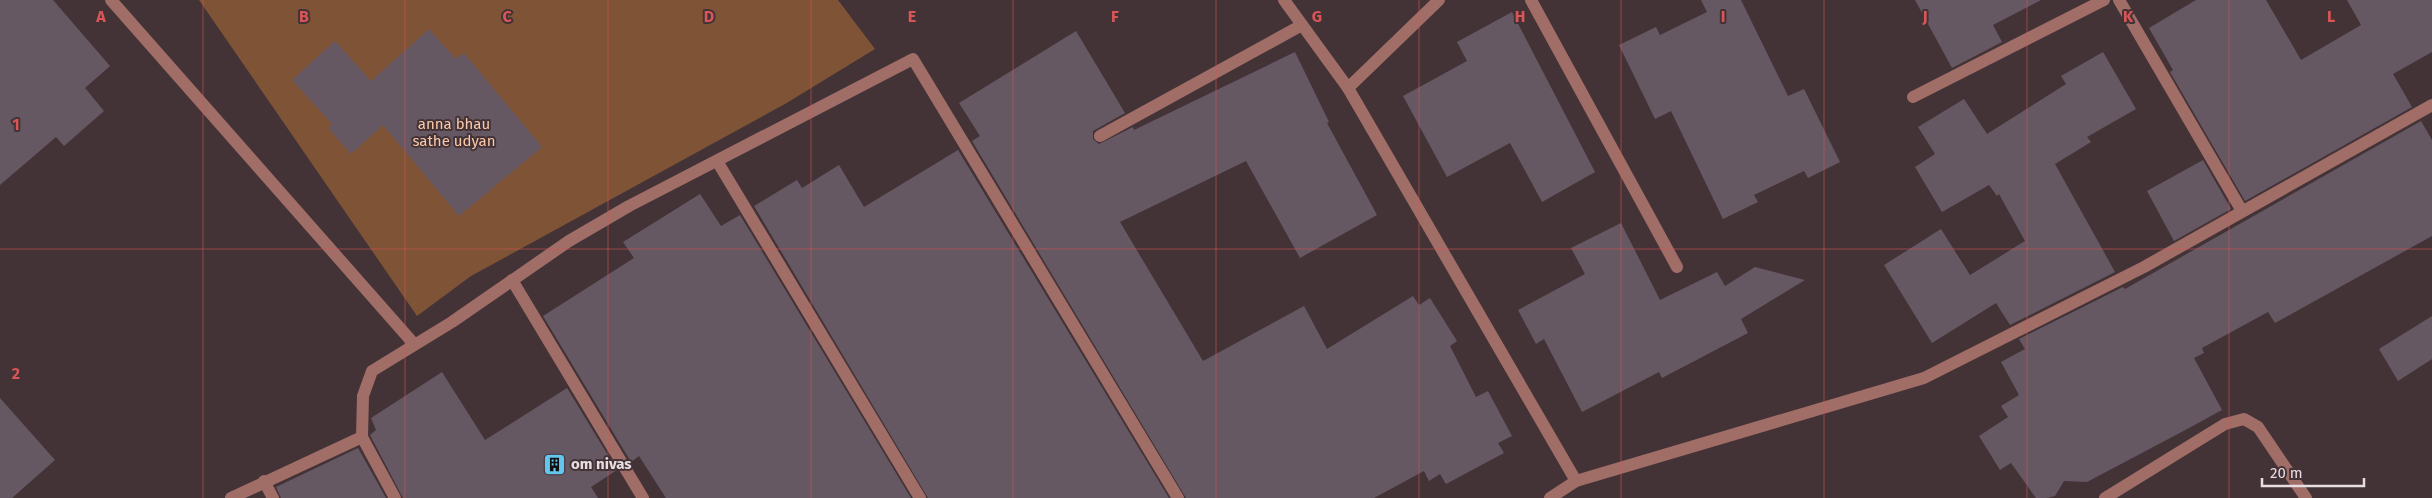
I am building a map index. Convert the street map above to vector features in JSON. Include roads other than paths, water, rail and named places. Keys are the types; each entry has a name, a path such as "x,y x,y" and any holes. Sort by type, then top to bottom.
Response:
{"street":[{"path":"111,0 414,344"},
{"path":"1284,0 1348,88 1576,481"},
{"path":"1348,88 1439,0"},
{"path":"1531,0 1677,267"},
{"path":"1913,97 2104,0"},
{"path":"2119,0 2242,211"},
{"path":"1100,136 1302,25"},
{"path":"395,498 362,437 362,396 372,371 452,322 569,242 629,206 913,59 1178,498"},
{"path":"1550,498 1576,481 1924,378 2144,267 2432,105"},
{"path":"717,161 920,498"},
{"path":"512,280 644,498"},
{"path":"2105,498 2225,424 2244,419 2258,427 2306,498"},
{"path":"231,498 362,437"},
{"path":"264,481 273,498"}],"place":[{"name":"om nivas","path":"555,464"}],"park label":[{"name":"anna bhau sathe udyan","path":"454,132"}]}
